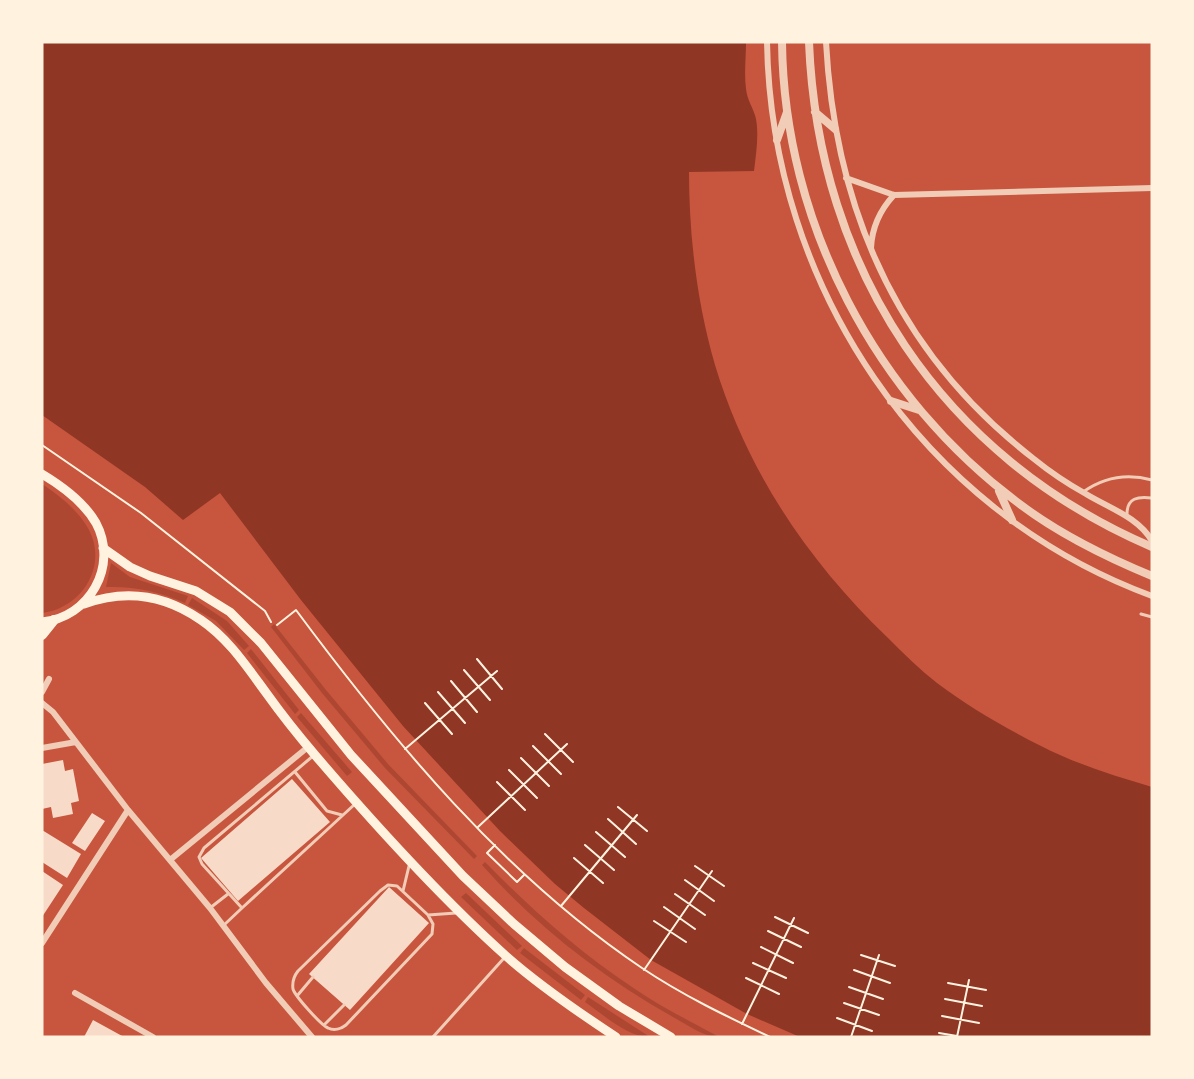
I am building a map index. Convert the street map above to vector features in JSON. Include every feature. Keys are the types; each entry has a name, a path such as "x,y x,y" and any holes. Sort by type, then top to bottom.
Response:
{"main road":[{"path":"42,474 72,495 91,516 100,533 103,548 102,574 94,591 84,604"},
{"path":"103,548 130,567 196,591 230,612 261,643 351,755 463,876 514,924 565,967 619,1006 671,1037"},
{"path":"42,622 66,616 84,604 110,596 136,595 169,603 199,618 235,651 312,751 410,861 506,956 616,1037"},
{"path":"42,635 54,620"}],"street":[{"path":"767,42 770,93 777,140 793,211 814,272 852,345 891,401 938,455 981,495 1012,520 1083,565 1152,596"},
{"path":"782,42 788,111 798,170 806,198 838,282 868,337 891,372 920,410 957,451 998,488 1072,539 1152,576"},
{"path":"809,42 815,112 833,194 859,263 892,326 929,380 989,445 1035,481 1084,513 1152,547"},
{"path":"826,42 835,129 846,178 871,250 906,318 950,379 984,416 1021,449 1083,493 1139,524 1152,541"},
{"path":"777,140 788,111"},
{"path":"815,112 835,129"},
{"path":"846,178 894,195 1152,188"},
{"path":"871,250 872,235 877,220 884,206 894,195"},
{"path":"891,401 920,410"},
{"path":"998,488 1012,520"},
{"path":"42,692 50,679"},
{"path":"42,704 50,708 128,810 224,925 267,983 312,1037"},
{"path":"42,748 76,742"},
{"path":"170,860 312,751"},
{"path":"42,943 128,810"},
{"path":"75,993 153,1037"}],"lane":[{"path":"1083,493 1111,478 1135,476 1152,480"},
{"path":"1127,516 1127,508 1132,500 1140,497 1152,498"},
{"path":"1141,614 1152,616"},
{"path":"242,908 202,864 199,857 200,852 295,772 312,751"},
{"path":"295,772 327,811 342,815"},
{"path":"224,925 357,802"},
{"path":"403,891 410,861"},
{"path":"388,885 393,885 403,891 428,915 433,924 434,929 429,939 346,1025 332,1030 324,1026 297,996 293,987 296,975 380,891 388,885"},
{"path":"210,908 228,894"},
{"path":"428,915 446,913 464,915"},
{"path":"433,1037 506,956"},
{"path":"297,996 314,977"},
{"path":"324,1026 344,1005"}],"path":[{"path":"42,445 141,513 265,611 271,622"},
{"path":"277,625 296,610 368,706 405,748 495,845 561,906 644,970 707,1006 770,1037"},
{"path":"477,659 502,689"},
{"path":"464,670 490,700"},
{"path":"405,748 497,671"},
{"path":"451,681 477,712"},
{"path":"438,692 465,723"},
{"path":"425,703 452,734"},
{"path":"545,734 573,762"},
{"path":"478,827 567,744"},
{"path":"533,746 561,774"},
{"path":"521,758 549,786"},
{"path":"509,770 537,798"},
{"path":"497,782 525,810"},
{"path":"618,807 647,831"},
{"path":"561,906 637,814"},
{"path":"608,819 636,844"},
{"path":"596,832 625,857"},
{"path":"495,845 487,854 517,882 524,874"},
{"path":"585,845 614,870"},
{"path":"574,858 603,883"},
{"path":"695,866 724,886"},
{"path":"499,871 502,868"},
{"path":"644,970 712,871"},
{"path":"685,880 714,901"},
{"path":"675,894 705,915"},
{"path":"664,907 695,928"},
{"path":"775,916 808,933"},
{"path":"742,1024 794,918"},
{"path":"654,921 686,942"},
{"path":"768,931 801,948"},
{"path":"760,947 793,963"},
{"path":"861,955 895,966"},
{"path":"851,1037 879,955"},
{"path":"753,963 786,978"},
{"path":"854,970 890,983"},
{"path":"746,978 779,994"},
{"path":"957,1036 969,980"},
{"path":"948,982 986,990"},
{"path":"849,987 884,999"},
{"path":"945,999 982,1006"},
{"path":"844,1003 879,1015"},
{"path":"942,1016 979,1023"},
{"path":"837,1018 872,1031"},
{"path":"939,1033 963,1037"}],"shaded area":[{"path":"42,42 746,42 746,89 757,125 754,171 689,172 692,245 703,318 728,404 763,478 806,545 858,608 917,667 987,717 1028,739 1082,764 1152,787 1152,1037 800,1037 747,1014 651,960 555,884 500,831 403,726 301,600 220,493 183,520 145,487 42,415"},
{"path":"42,484 80,516 89,530 94,544 95,557 88,583 79,594 69,603 42,613"},
{"path":"111,563 130,577 188,596 185,603 146,590 106,587"},
{"path":"192,598 227,621 249,646 244,650 216,621 188,605"},
{"path":"274,624 388,764 477,856 474,859 385,768 322,693 271,627"},
{"path":"251,649 299,710 295,714 247,653"},
{"path":"301,713 352,772 347,776 297,717"},
{"path":"485,862 519,896 593,959 653,1001 719,1037 701,1033 690,1027 621,985 571,949 503,887 482,865"},
{"path":"466,893 522,946 517,950 461,897"},
{"path":"524,948 585,995 581,1000 520,953"},
{"path":"588,997 650,1037 633,1033 616,1024 585,1002"}],"building":[{"path":"63,760 65,771 73,769 79,801 71,803 73,814 53,818 51,807 42,809 42,764"},
{"path":"292,779 330,822 238,901 201,858"},
{"path":"92,813 105,821 85,851 72,843"},
{"path":"42,830 81,854 67,878 42,862"},
{"path":"42,871 63,885 42,917"},
{"path":"389,887 429,923 350,1010 309,974"},
{"path":"93,1020 124,1037 84,1037"}]}
